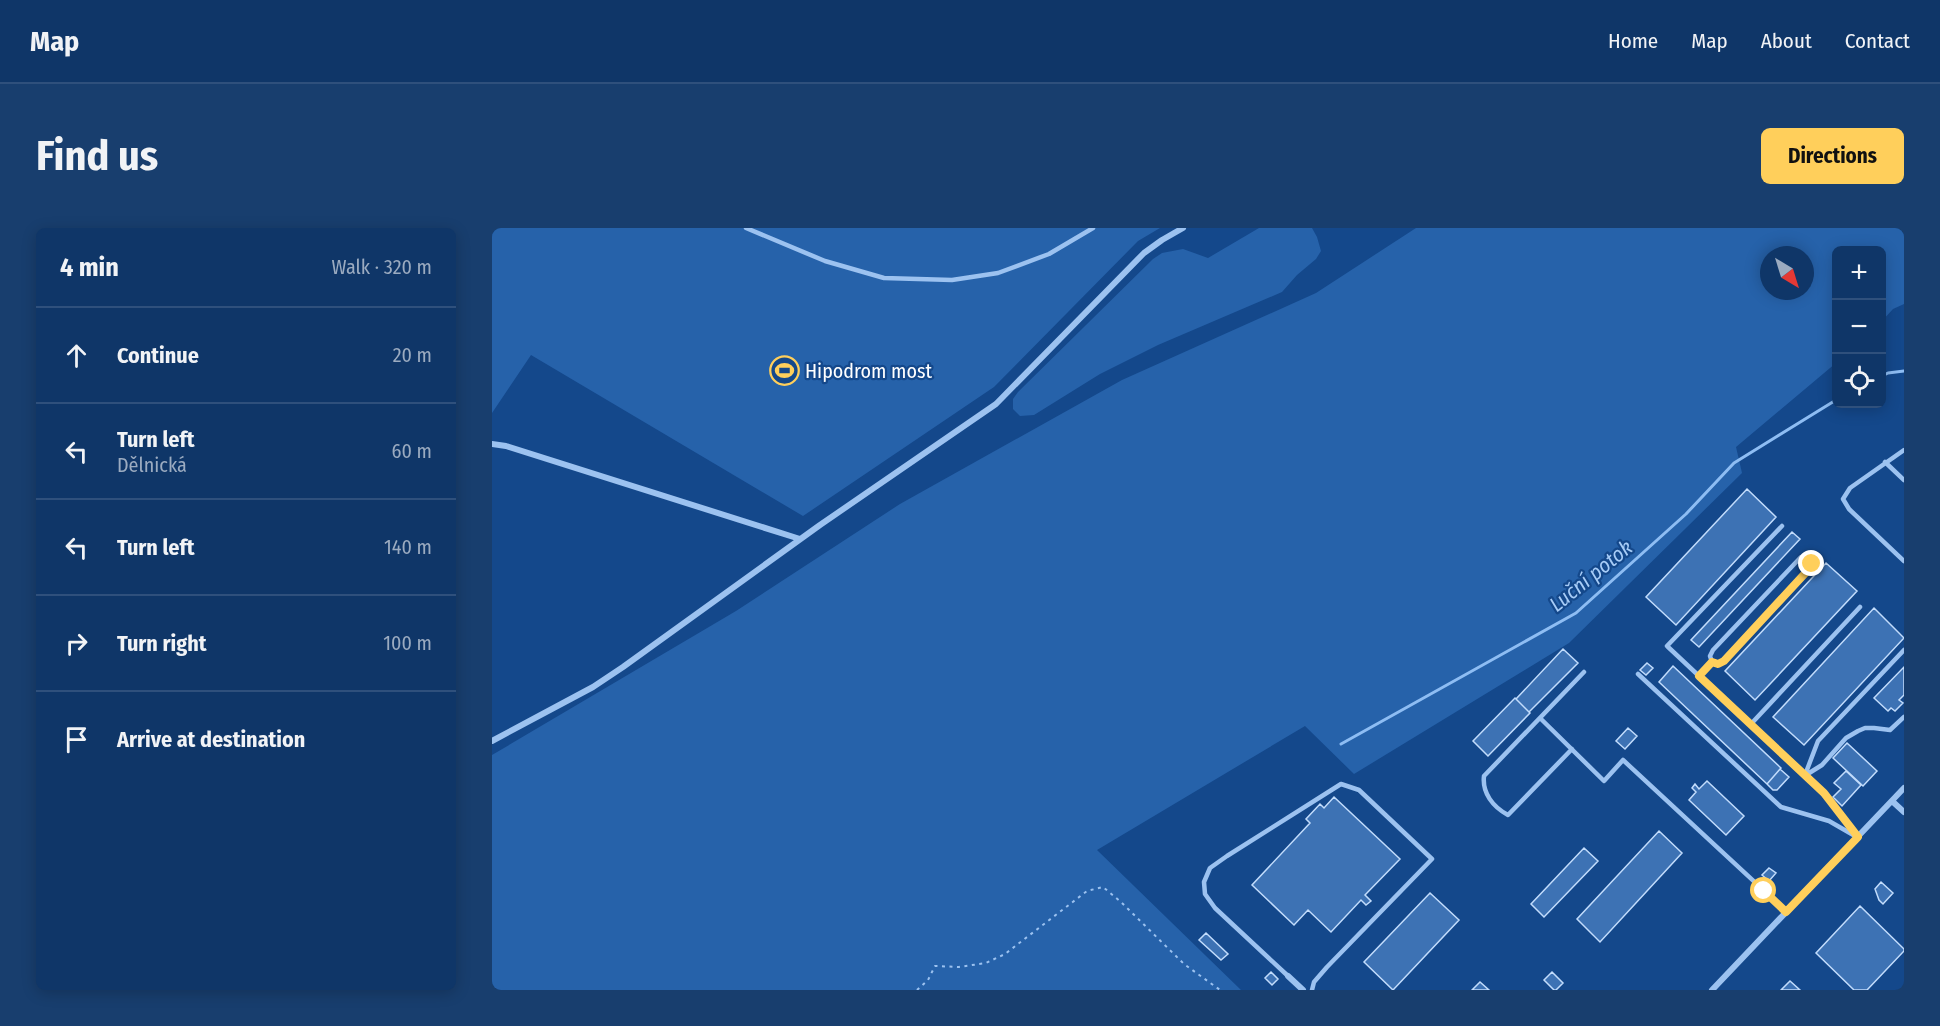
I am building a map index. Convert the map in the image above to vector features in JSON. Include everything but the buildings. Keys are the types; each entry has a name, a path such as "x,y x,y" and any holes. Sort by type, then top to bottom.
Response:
{"street":[{"path":"492,741 593,687 623,667 800,539 996,404 1144,254 1183,228"},
{"path":"492,444 506,446 800,539"},
{"path":"1712,990 1904,788"},
{"path":"1892,801 1904,812"},
{"path":"1288,976 1303,990"}],"lane":[{"path":"746,228 825,261 884,278 952,280 998,273 1049,254 1093,228"},
{"path":"1904,450 1850,488 1843,499 1849,509 1904,561"},
{"path":"1885,462 1904,480"},
{"path":"1782,526 1667,646 1824,793 1858,837"},
{"path":"1801,557 1808,557 1812,564 1803,576 1724,661 1718,664 1712,662 1710,656 1713,650 1801,557"},
{"path":"1751,724 1860,608"},
{"path":"1805,775 1818,741 1904,650"},
{"path":"1699,676 1712,662"},
{"path":"1572,749 1508,815 1498,810 1489,799 1483,786 1484,776 1584,672"},
{"path":"1638,674 1781,807 1828,821 1858,837"},
{"path":"1805,775 1822,765 1846,738 1865,728 1890,730 1904,717"},
{"path":"1540,718 1604,781 1623,760 1786,912"},
{"path":"1288,976 1215,908 1205,894 1204,882 1210,868 1341,784 1359,790 1432,859 1327,967 1314,982 1312,990"}],"path":[{"path":"917,990 928,980 935,966 958,967 986,963 1005,954 1087,891 1103,887 1184,964 1220,990"}],"shaded area":[{"name":"Hipodrom most","path":"492,228 1160,228 1138,241 994,387 803,516 531,355 492,413"},
{"path":"1259,228 1312,228 1321,251 1316,259 1282,292 1158,345 1100,374 1034,415 1020,416 1013,409 1013,399 1018,392 1153,259 1162,253 1183,249 1208,258"},
{"path":"1416,228 1904,228 1904,304 1893,309 1886,317 1886,246 1832,246 1832,366 1736,447 1742,473 1569,643 1354,774 1305,726 1097,850 1241,990 492,990 492,755 736,611 900,504 1122,380 1316,293"}],"waterway":[{"name":"Luční potok","path":"1886,374 1904,371"},
{"name":"Luční potok","path":"1341,744 1576,613 1686,514 1734,463 1832,402"}],"place":[{"name":"Hipodrom most","path":"784,371"}],"route":[{"path":"1764,891 1786,912 1858,837 1824,793 1699,676 1712,662 1718,664 1724,661 1812,564"}]}
